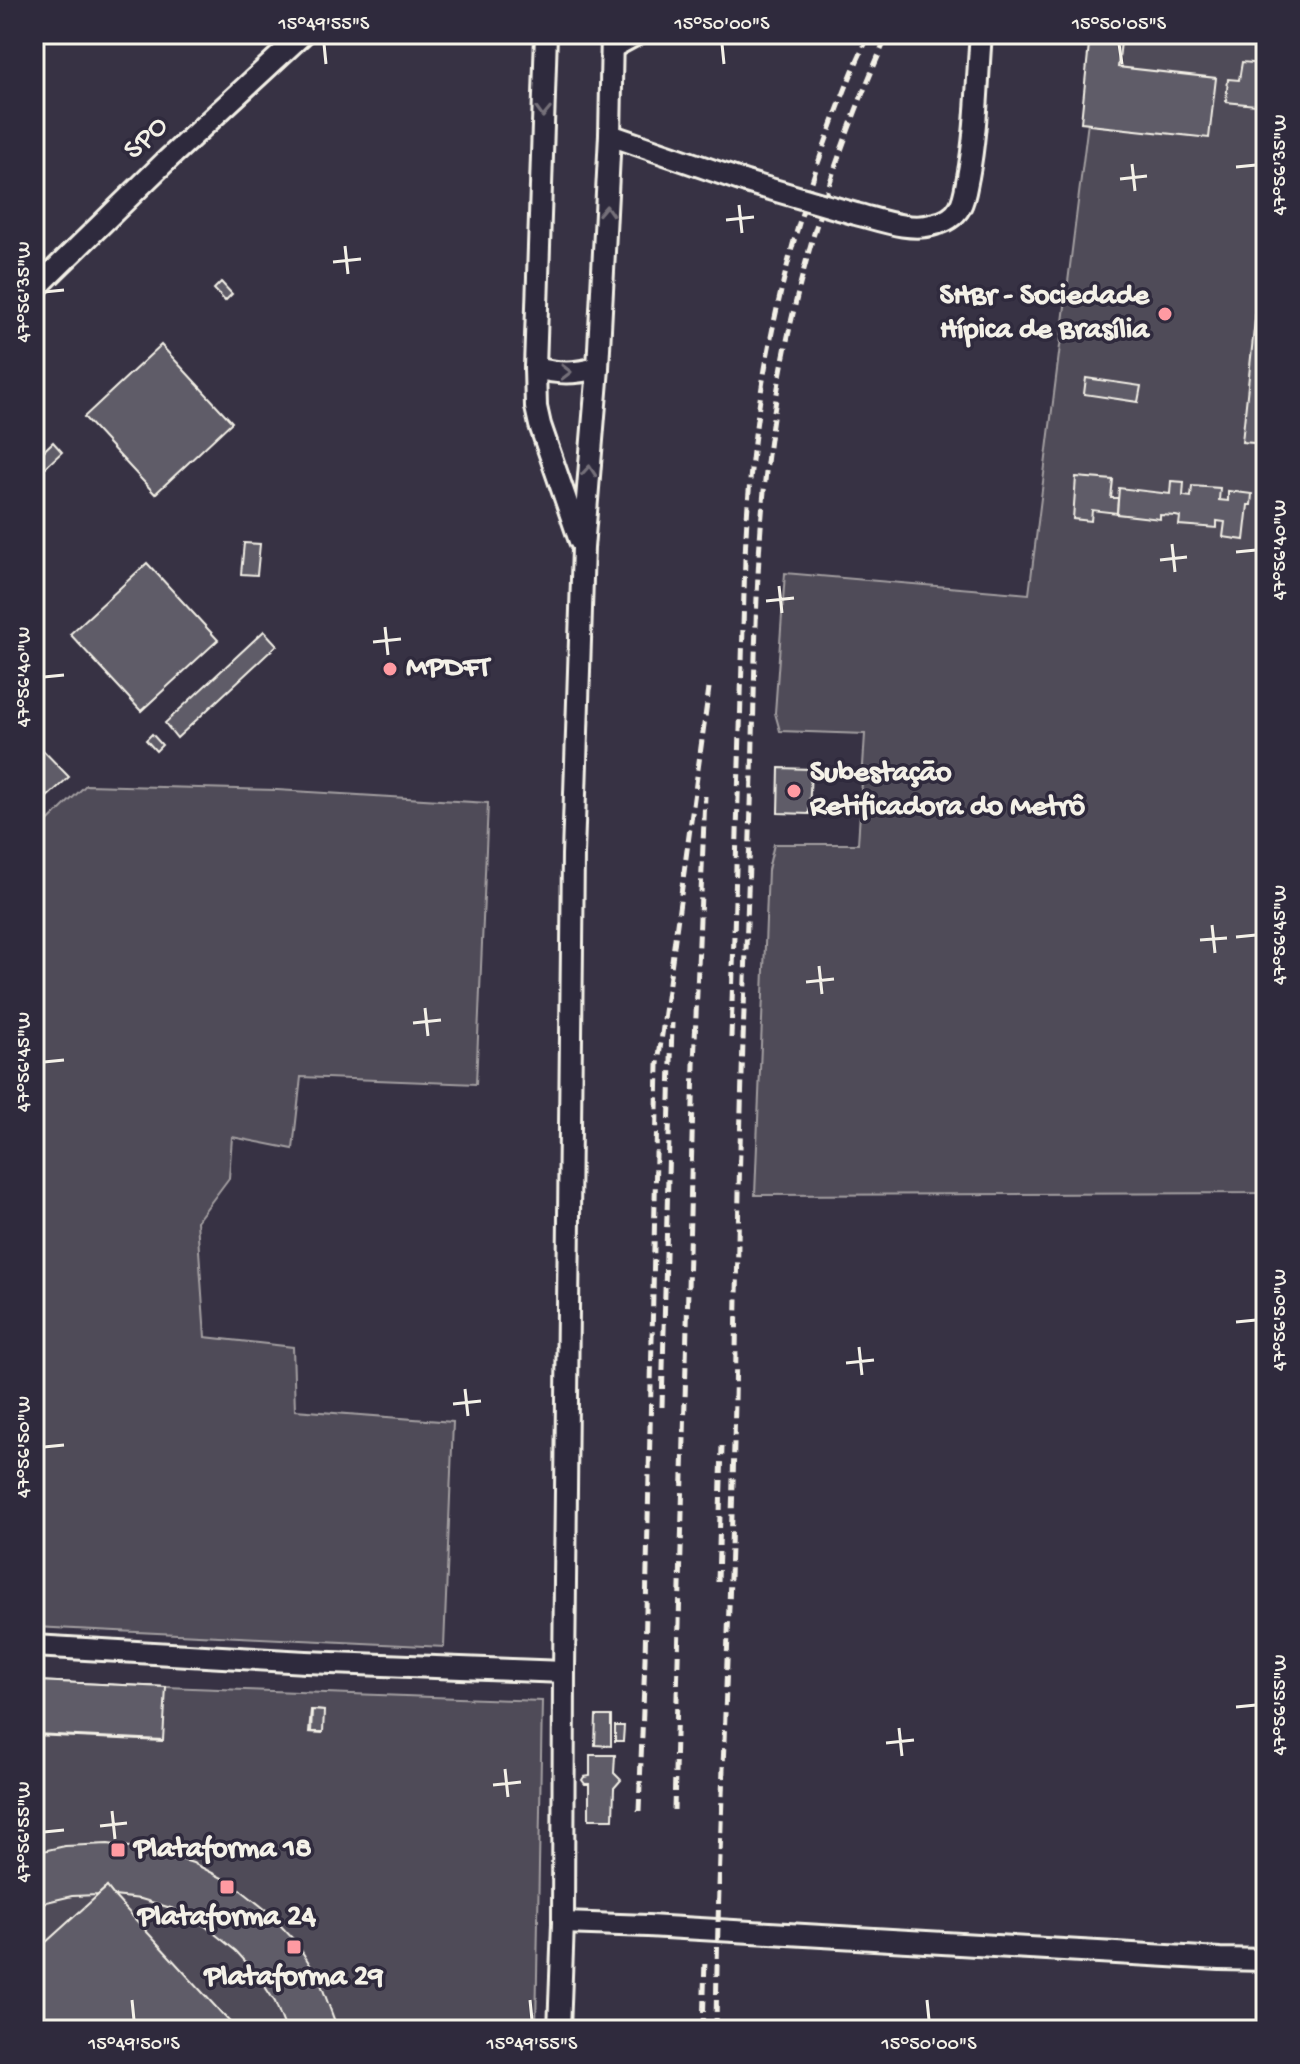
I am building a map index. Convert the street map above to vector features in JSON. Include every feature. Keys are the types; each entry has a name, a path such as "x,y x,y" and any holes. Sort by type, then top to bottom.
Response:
{"street":[{"name":"SPO","path":"34,290 167,160 303,34"},
{"path":"546,34 536,407 583,548"},
{"path":"559,2030 563,1923 573,855 583,548 598,368 612,40 637,34"},
{"path":"610,135 746,182 856,214 894,224 933,225 950,218 960,207 965,194 972,160 981,34"},
{"path":"535,368 557,374 598,368"},
{"path":"34,1646 306,1662 564,1672"},
{"path":"563,1923 1266,1960"}],"shaded area":[{"path":"1099,34 1266,34 1266,1193 755,1195 768,870 774,844 858,844 865,734 780,731 775,713 785,573 1029,594"},
{"path":"86,785 277,790 488,803 476,1084 301,1077 293,1149 232,1137 229,1178 197,1221 205,1337 293,1347 295,1410 453,1422 444,1647 34,1627 34,835"},
{"path":"34,1682 542,1701 536,2030 34,2030"}],"building":[{"path":"1090,34 1122,34 1118,67 1216,78 1209,138 1081,122"},
{"path":"1239,34 1266,34 1266,41 1238,38"},
{"path":"1265,57 1266,106 1226,102 1228,79 1239,80 1242,62 1264,64"},
{"path":"1263,244 1266,244 1266,444 1242,442"},
{"path":"221,282 232,294 225,301 214,289"},
{"path":"161,345 232,422 155,494 84,417"},
{"path":"1086,378 1141,386 1138,402 1084,394"},
{"path":"53,442 62,452 34,478 34,460"},
{"path":"1076,477 1113,480 1111,498 1118,498 1117,513 1092,510 1091,521 1073,519"},
{"path":"1171,481 1184,482 1183,496 1191,497 1192,486 1220,488 1219,500 1228,501 1228,491 1252,494 1244,540 1223,537 1225,522 1217,521 1217,528 1179,525 1180,517 1176,516 1160,515 1160,519 1117,514 1119,488 1170,494"},
{"path":"244,543 260,544 257,575 241,574"},
{"path":"147,563 218,640 141,711 70,634"},
{"path":"264,631 277,645 177,738 165,723"},
{"path":"152,734 162,745 156,751 146,740"},
{"path":"34,741 69,777 34,809"},
{"name":"Subestação Retificadora do Metrô","path":"779,768 811,769 809,814 778,813"},
{"path":"35,1681 164,1687 162,1741 34,1735"},
{"path":"36,1681 166,1687 163,1740 34,1734"},
{"path":"311,1710 323,1711 322,1733 309,1732"},
{"path":"312,1710 324,1711 323,1732 311,1732"},
{"path":"596,1716 611,1716 611,1746 595,1745"},
{"path":"615,1726 624,1726 623,1741 615,1741"},
{"path":"590,1755 615,1755 614,1773 621,1780 614,1788 613,1819 589,1819 589,1784 582,1780 590,1776"},
{"path":"108,1844 152,1850 193,1863 232,1883 266,1910 296,1942 319,1979 338,2030 286,2030 275,2002 256,1973 236,1951 205,1926 174,1909 141,1899 114,1896 107,1887 98,1895 72,1896 34,1905 34,1853 65,1846"},
{"path":"107,1887 237,2030 34,2030 34,1953"}],"railway":[{"path":"731,1038 745,559 753,450 770,341 796,234 853,69 870,34"},
{"path":"716,2030 756,628 765,481 782,366 808,253 844,142 888,34"},
{"path":"639,1811 658,1064 709,688"},
{"path":"674,1810 694,1065 705,796"},
{"path":"662,1407 672,1023"},
{"path":"718,1582 722,1446"},
{"path":"703,2030 705,1958"}],"place":[{"name":"SHBr - Sociedade Hípica de Brasília","path":"1165,314"},
{"name":"MPDFT","path":"390,669"},
{"name":"Subestação Retificadora do Metrô","path":"794,791"},
{"name":"Plataforma 18","path":"118,1850"},
{"name":"Plataforma 24","path":"227,1887"},
{"name":"Plataforma 29","path":"294,1947"}]}
